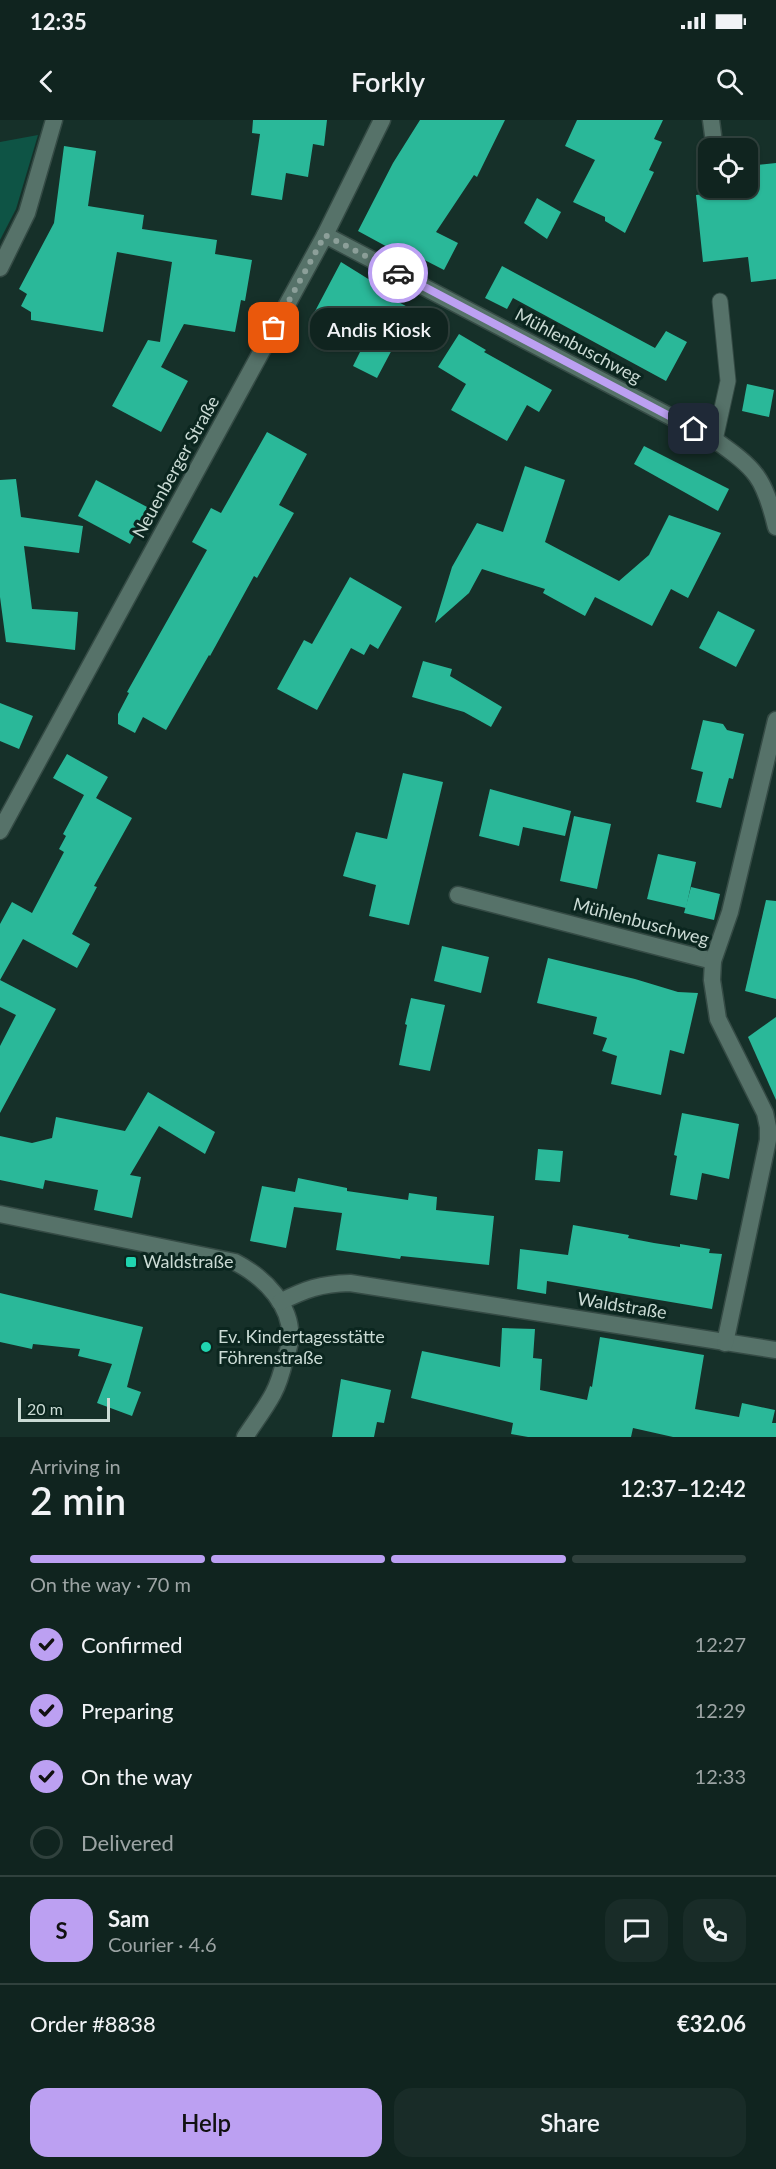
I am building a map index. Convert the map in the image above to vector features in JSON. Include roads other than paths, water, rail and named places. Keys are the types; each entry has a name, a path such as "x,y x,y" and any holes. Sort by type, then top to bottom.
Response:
{"street":[{"path":"0,268 27,213 54,120"},
{"name":"Neuenberger Straße","path":"0,831 325,235 382,120"},
{"name":"Mühlenbuschweg","path":"325,235 715,440 743,460 762,481 776,527"},
{"name":"Mühlenbuschweg","path":"458,895 713,961 730,912 776,720"},
{"path":"713,961 712,980 718,1019 765,1113 768,1127 768,1140 725,1343"},
{"path":"0,1214 236,1262 265,1282 280,1302 290,1328 290,1342 273,1395 245,1437"},
{"name":"Waldstraße","path":"280,1302 307,1289 328,1284 350,1283 776,1350"}],"lane":[{"path":"715,440 728,381 720,301"}],"place":[{"name":"Andis Kiosk","path":"274,328"},
{"name":"Waldstraße","path":"131,1262"},
{"name":"Ev. Kindertagesstätte Föhrenstraße","path":"206,1347"}]}
